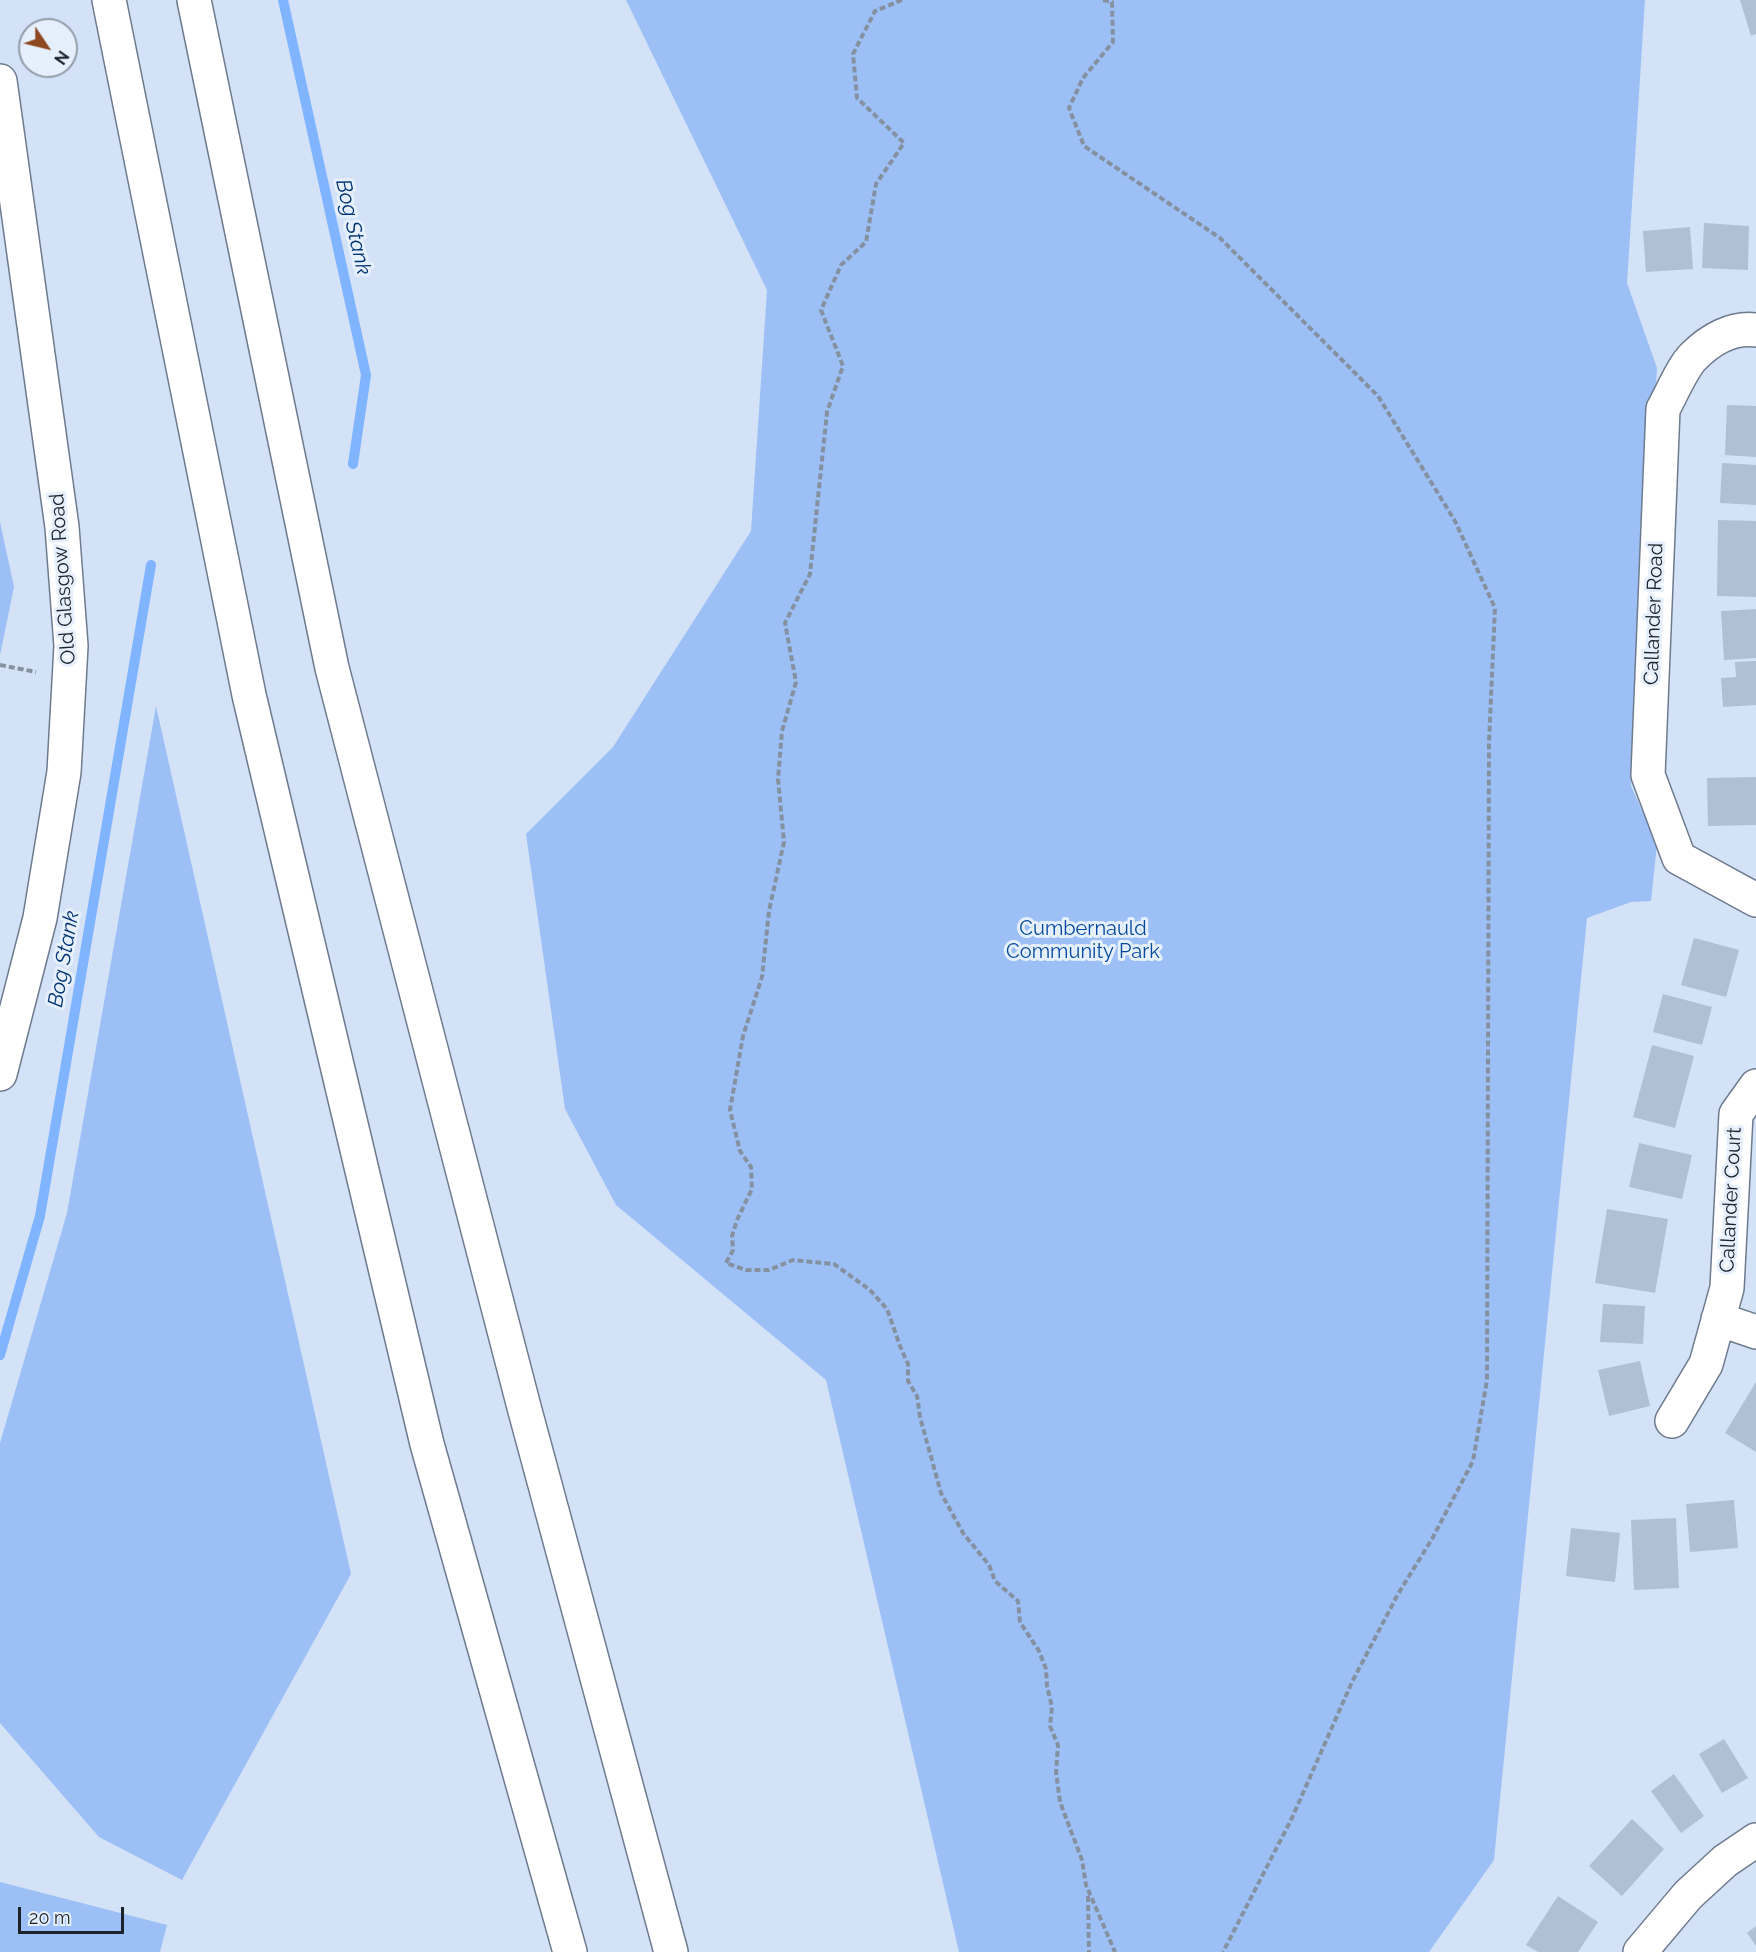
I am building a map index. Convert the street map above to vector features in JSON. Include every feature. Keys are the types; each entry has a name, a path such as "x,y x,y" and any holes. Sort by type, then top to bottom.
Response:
{"main road":[{"path":"109,0 254,718 427,1444 570,1952"},
{"path":"194,0 332,668 524,1407 670,1952"},
{"name":"Old Glasgow Road","path":"0,81 62,527 71,646 64,772 40,918 0,1074"},
{"name":"Callander Road","path":"1756,330 1748,329 1721,335 1692,357 1663,408 1648,776 1679,858 1756,900"},
{"name":"Callander Court","path":"1672,1421 1706,1364 1727,1288 1736,1114 1756,1086"},
{"path":"1718,1319 1756,1332"},
{"path":"1640,1952 1688,1895 1725,1861 1756,1840"}],"path":[{"path":"902,0 875,11 853,54 857,98 904,143 876,184 866,242 841,265 822,310 843,366 827,412 810,574 785,623 796,682 782,731 778,779 784,842 769,911 762,977 743,1036 729,1110 740,1151 752,1167 752,1189 737,1220 732,1236 733,1250 726,1263 746,1270 769,1270 793,1260 834,1263 870,1290 887,1309 908,1364 908,1381 916,1396 940,1493 963,1533 989,1565 995,1581 1018,1601 1020,1622 1039,1651 1046,1669 1052,1707 1050,1726 1058,1745 1056,1772 1060,1802 1082,1860 1088,1890 1089,1952"},
{"path":"1103,0 1112,2 1113,42 1083,78 1070,108 1084,146 1220,238 1378,396 1455,521 1495,608 1489,742 1487,1380 1473,1461 1432,1539 1398,1594 1352,1682 1292,1818 1223,1952"},
{"path":"1088,1890 1115,1952"}],"green space":[{"name":"Cumbernauld Community Park","path":"626,0 1645,0 1627,283 1657,368 1631,786 1657,844 1651,901 1631,902 1587,918 1494,1860 1429,1952 959,1952 826,1380 616,1205 565,1109 526,834 613,747 751,531 767,290"},
{"path":"0,522 14,587 0,655"},
{"path":"156,706 351,1574 182,1880 99,1837 0,1723 0,1443 67,1213"},
{"path":"0,1882 167,1925 160,1952 0,1952"}],"building":[{"path":"1740,0 1756,0 1756,34 1751,36"},
{"path":"1704,223 1749,226 1748,270 1702,268"},
{"path":"1690,227 1693,269 1646,272 1643,231"},
{"path":"1727,405 1756,406 1756,457 1725,455"},
{"path":"1722,463 1756,465 1756,505 1720,503"},
{"path":"1718,520 1756,521 1756,597 1717,596"},
{"path":"1756,609 1756,658 1724,660 1721,611"},
{"path":"1756,661 1756,705 1723,707 1721,678 1736,677 1735,662"},
{"path":"1756,777 1756,825 1708,826 1707,778"},
{"path":"1694,938 1739,950 1726,997 1681,985"},
{"path":"1663,994 1712,1007 1702,1045 1653,1032"},
{"path":"1652,1045 1694,1056 1675,1128 1633,1117"},
{"path":"1639,1143 1692,1155 1682,1199 1629,1187"},
{"path":"1607,1209 1668,1219 1655,1293 1595,1283"},
{"path":"1603,1304 1645,1306 1643,1344 1600,1342"},
{"path":"1640,1361 1650,1406 1609,1416 1598,1370"},
{"path":"1756,1382 1756,1452 1725,1433"},
{"path":"1734,1500 1738,1548 1690,1552 1686,1504"},
{"path":"1676,1518 1679,1588 1634,1590 1631,1520"},
{"path":"1571,1528 1620,1533 1615,1582 1566,1576"},
{"path":"1724,1739 1748,1778 1722,1793 1699,1754"},
{"path":"1674,1774 1704,1816 1681,1833 1651,1791"},
{"path":"1632,1819 1664,1849 1622,1896 1589,1866"},
{"path":"1558,1896 1598,1922 1578,1952 1538,1952 1526,1945"},
{"path":"1756,1926 1756,1946 1747,1933"}],"waterway":[{"name":"Bog Stank","path":"283,0 366,375 353,464"},
{"name":"Bog Stank","path":"0,1355 40,1216 151,565"}]}
